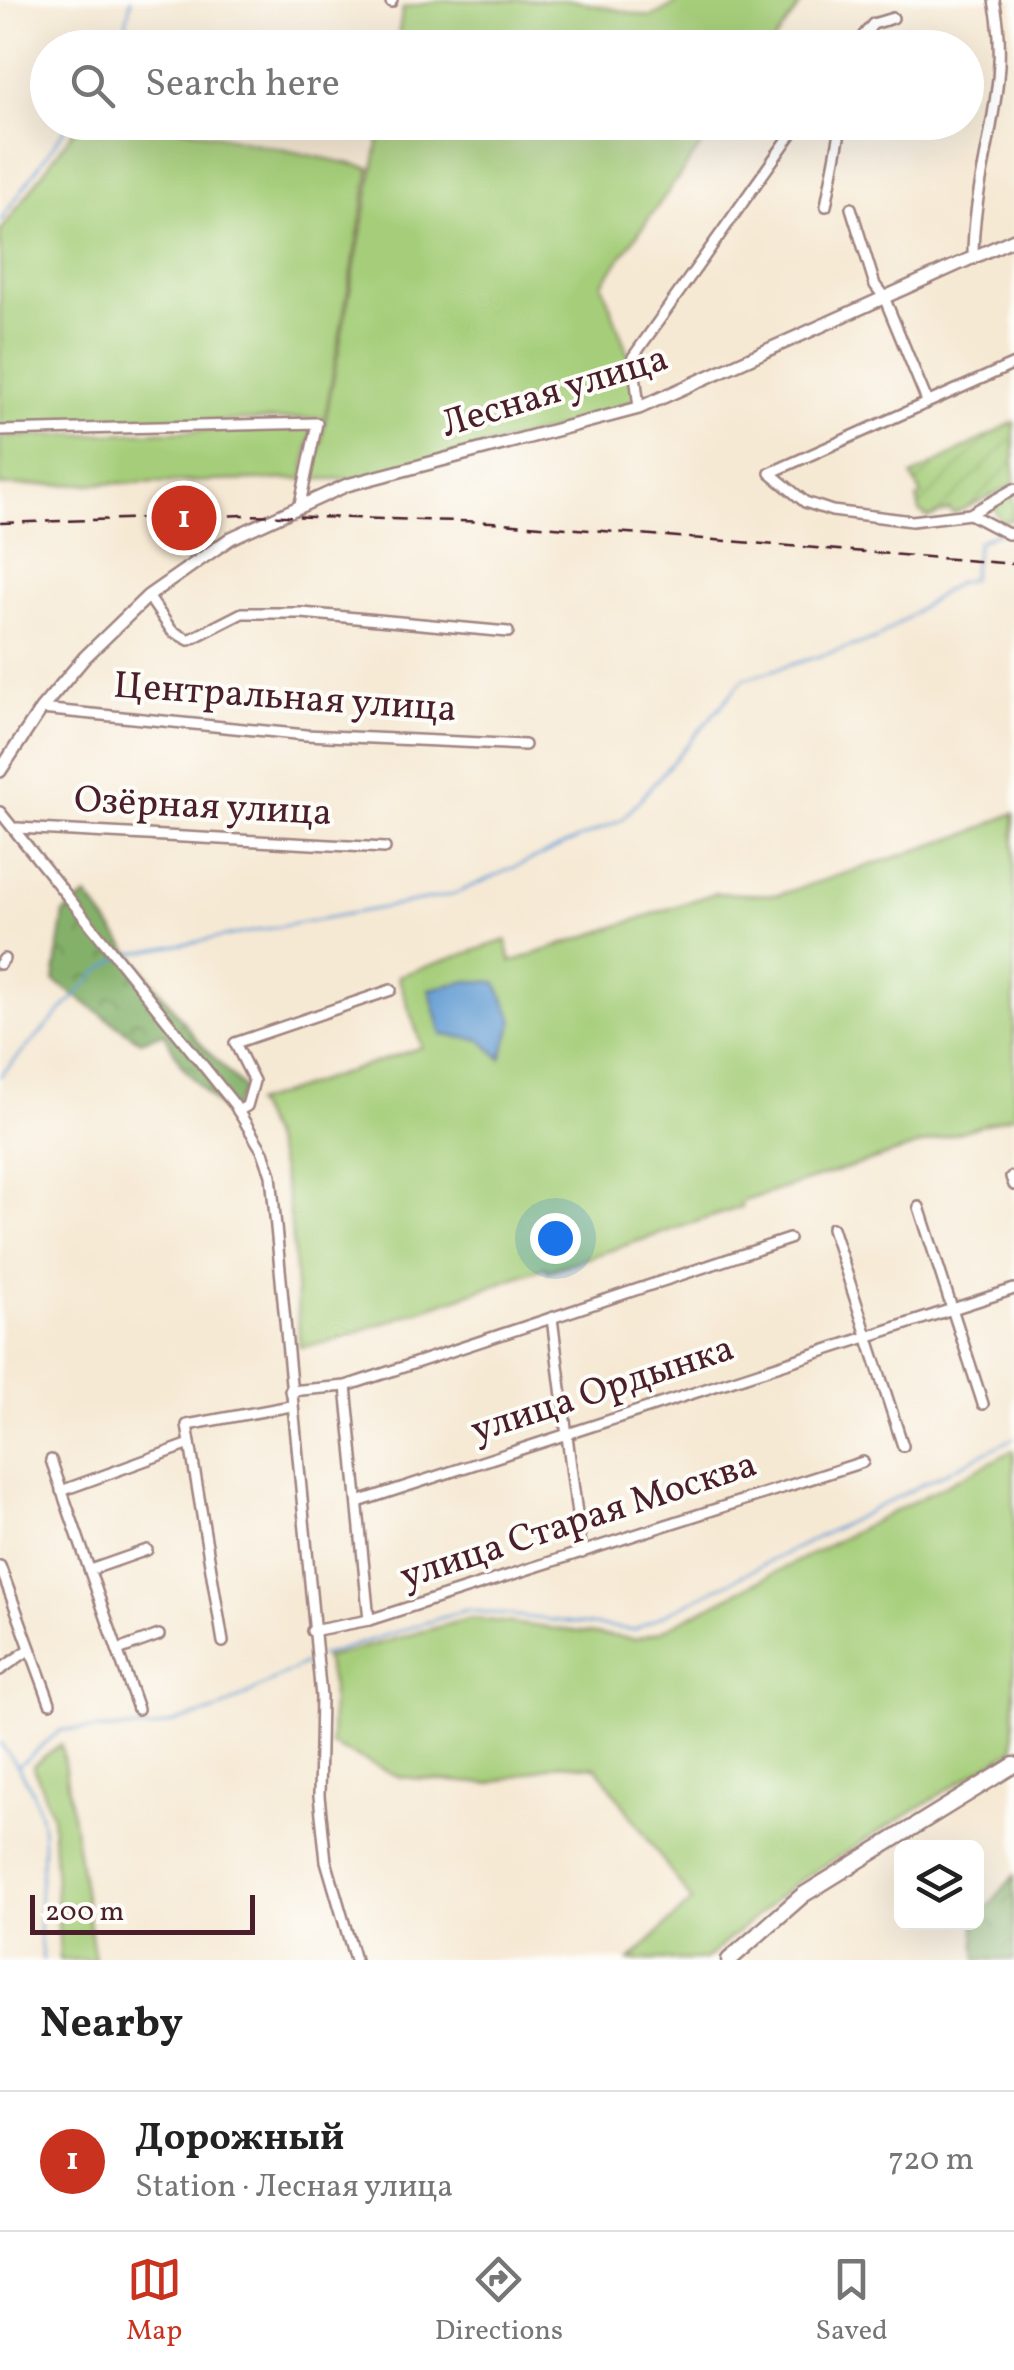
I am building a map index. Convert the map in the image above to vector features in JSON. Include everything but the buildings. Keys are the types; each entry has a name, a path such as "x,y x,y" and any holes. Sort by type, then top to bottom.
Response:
{"main road":[{"path":"729,1960 803,1895 1014,1765"}],"street":[{"path":"973,258 979,182 998,85 1000,45 994,0"},
{"path":"869,30 874,24 893,18"},
{"path":"639,408 633,357 787,140"},
{"path":"826,206 839,140"},
{"path":"851,208 874,285 884,296 927,402"},
{"name":"Лесная улица","path":"0,771 41,709 85,657 148,596 210,550 347,485 639,408 1014,240"},
{"path":"1014,364 770,473 804,502 832,511 912,521 970,514 1014,489"},
{"path":"0,432 317,423 300,504"},
{"path":"970,514 1009,532"},
{"path":"148,596 172,631 189,640 242,613 302,614 508,632"},
{"name":"Центральная улица","path":"41,709 306,735 524,745"},
{"path":"0,812 17,828 238,1112 263,1152 270,1175 321,1698 319,1796 326,1862 355,1960"},
{"name":"Озёрная улица","path":"17,828 385,848"},
{"path":"238,1112 247,1106 254,1081 235,1044 391,990"},
{"path":"919,1206 983,1404"},
{"path":"832,1228 903,1446"},
{"path":"290,1390 346,1386 789,1239"},
{"name":"улица Ордынка","path":"358,1502 1014,1289"},
{"path":"552,1318 582,1553"},
{"path":"346,1386 369,1620"},
{"path":"224,1642 187,1424 291,1406"},
{"path":"61,1491 190,1444"},
{"path":"50,1460 138,1709"},
{"name":"улица Старая Москва","path":"312,1631 369,1620 863,1462"},
{"path":"90,1570 147,1550"},
{"path":"1,1571 50,1703"},
{"path":"118,1650 160,1635"},
{"path":"0,1670 30,1648"}],"green space":[{"path":"444,0 571,0 651,17 683,0 804,0 782,30 399,30 403,8"},
{"path":"67,140 239,140 370,168 325,418 0,427 0,232"},
{"path":"379,140 705,140 602,284 644,397 569,426 356,479 314,479"},
{"path":"1014,422 1014,485 953,514 950,509 929,518 920,512 917,498 922,495 912,476"},
{"path":"312,427 303,479 0,486 0,437"},
{"path":"1014,492 1014,519 1002,523 992,504"},
{"path":"1014,813 1014,1115 741,1202 741,1207 548,1271 546,1267 329,1342 300,1347 286,1190 268,1131 254,1103 422,1047 398,976 506,940 511,962 715,893 778,895 970,833"},
{"path":"87,896 198,1041 244,1089 228,1117 182,1066 164,1033 140,1041 54,981 64,913"},
{"path":"1014,1450 1014,1749 794,1884 705,1960 630,1960 692,1901 596,1767 560,1764 489,1784 400,1777 331,1745 332,1687 325,1658 471,1618 635,1639 659,1632"},
{"path":"61,1744 95,1960 60,1960 52,1815 33,1765"},
{"path":"1014,1876 1014,1960 977,1960 975,1930 984,1930 984,1911"}],"water":[{"path":"468,981 496,982 514,1020 501,1059 481,1040 442,1035 429,989"}],"waterway":[{"path":"125,30 131,0"},
{"path":"0,221 57,140"},
{"path":"0,1076 97,973 124,955 452,895 623,819 744,679 876,639 956,583 971,579 978,542 999,532"},
{"path":"320,1656 466,1610 634,1630 1014,1438"},
{"path":"19,1765 61,1730 154,1728 218,1710 313,1659"},
{"path":"0,1744 23,1774 42,1826 39,1928 43,1960"}],"railway":[{"path":"0,523 248,515 491,522 1014,564"}],"place":[{"name":"Дорожный","path":"184,518"}]}
